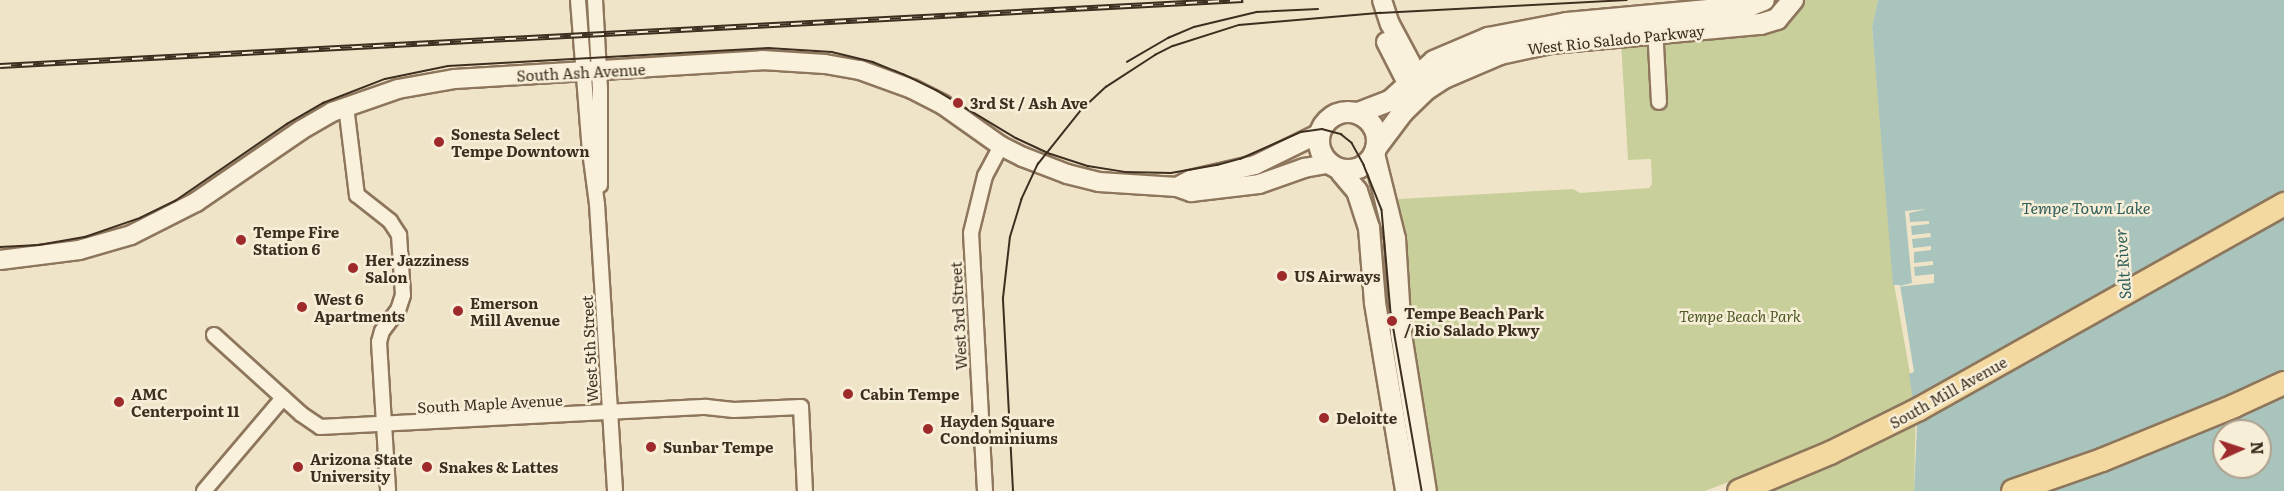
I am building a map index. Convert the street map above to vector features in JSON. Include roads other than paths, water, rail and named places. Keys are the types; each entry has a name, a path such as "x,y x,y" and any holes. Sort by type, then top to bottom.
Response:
{"main road":[{"name":"West Rio Salado Parkway","path":"1379,146 1403,112 1427,89 1444,78 1508,52 1749,6 1764,0"},
{"name":"West Rio Salado Parkway","path":"1358,113 1384,105 1412,78 1453,51 1512,31 1771,22 1786,11 1793,0"},
{"path":"1406,491 1375,303 1367,215 1357,191 1334,168 1321,150 1320,133 1333,116 1348,112 1358,113 1374,128 1379,146 1387,152 1396,215 1395,239 1400,324 1426,491"},
{"path":"1334,168 1364,165 1379,146"},
{"name":"South Mill Avenue","path":"1747,488 1830,453 1919,409 2284,204"},
{"path":"1384,360 1394,367 1403,416 1417,429"},
{"path":"2013,491 2160,437 2284,383"}],"street":[{"name":"West 5th Street","path":"578,0 591,72"},
{"name":"West 5th Street","path":"595,0 591,72 615,491"},
{"path":"1373,0 1380,28 1419,87 1404,105 1403,112"},
{"path":"1382,0 1412,78"},
{"path":"1655,25 1659,102"},
{"name":"South Ash Avenue","path":"0,260 79,250 153,225 196,202 301,130 346,106 423,82 790,60 848,68 886,79 943,105 1001,146 1038,164 1089,180 1127,186 1177,187 1191,192 1259,184 1304,168 1334,168"},
{"path":"346,106 357,195 390,220 399,235 403,295 398,310 382,331 379,342 388,491"},
{"name":"South Ash Avenue","path":"1177,187 1190,180 1255,165 1320,133"},
{"name":"West 3rd Street","path":"985,491 971,233 985,176 1001,146"},
{"name":"South Maple Avenue","path":"214,335 283,398 320,427 706,407 734,410 801,407 806,491"},
{"path":"204,491 283,398"}],"water":[{"name":"Tempe Town Lake","path":"1878,0 2284,0 2284,491 1914,491 1917,427 1909,374 1914,372 1900,285 1893,285 1872,27"}],"tram line":[{"path":"1013,491 1003,298 1010,237 1021,200 1038,164 1081,110 1106,87 1173,46 1239,25 1380,13 1627,0"},
{"path":"1127,62 1168,38 1194,27 1257,12 1318,9"},
{"path":"0,247 39,245 85,237 140,218 175,201 287,124 323,103 385,79 448,66 768,48 832,52 873,62 903,74 936,90 1016,138 1051,154 1088,166 1125,172 1171,173 1217,165 1240,159 1301,132 1322,129 1341,134 1352,143 1364,165 1382,210 1391,313 1422,491"}],"railway":[{"path":"0,66 1243,0"}],"place":[{"name":"3rd St / Ash Ave","path":"958,103"},
{"name":"Sonesta Select Tempe Downtown","path":"439,142"},
{"name":"Tempe Fire Station 6","path":"241,240"},
{"name":"Her Jazziness Salon","path":"353,268"},
{"name":"US Airways","path":"1282,276"},
{"name":"West 6 Apartments","path":"302,307"},
{"name":"Emerson Mill Avenue","path":"458,311"},
{"name":"Tempe Beach Park / Rio Salado Pkwy","path":"1392,321"},
{"name":"Cabin Tempe","path":"848,394"},
{"name":"AMC Centerpoint 11","path":"119,402"},
{"name":"Deloitte","path":"1324,418"},
{"name":"Hayden Square Condominiums","path":"928,429"},
{"name":"Sunbar Tempe","path":"651,447"},
{"name":"Arizona State University","path":"298,467"},
{"name":"Snakes & Lattes","path":"427,467"}],"water label":[{"name":"Salt River","path":"2122,264"}],"park label":[{"name":"Tempe Beach Park","path":"1740,316"}]}
